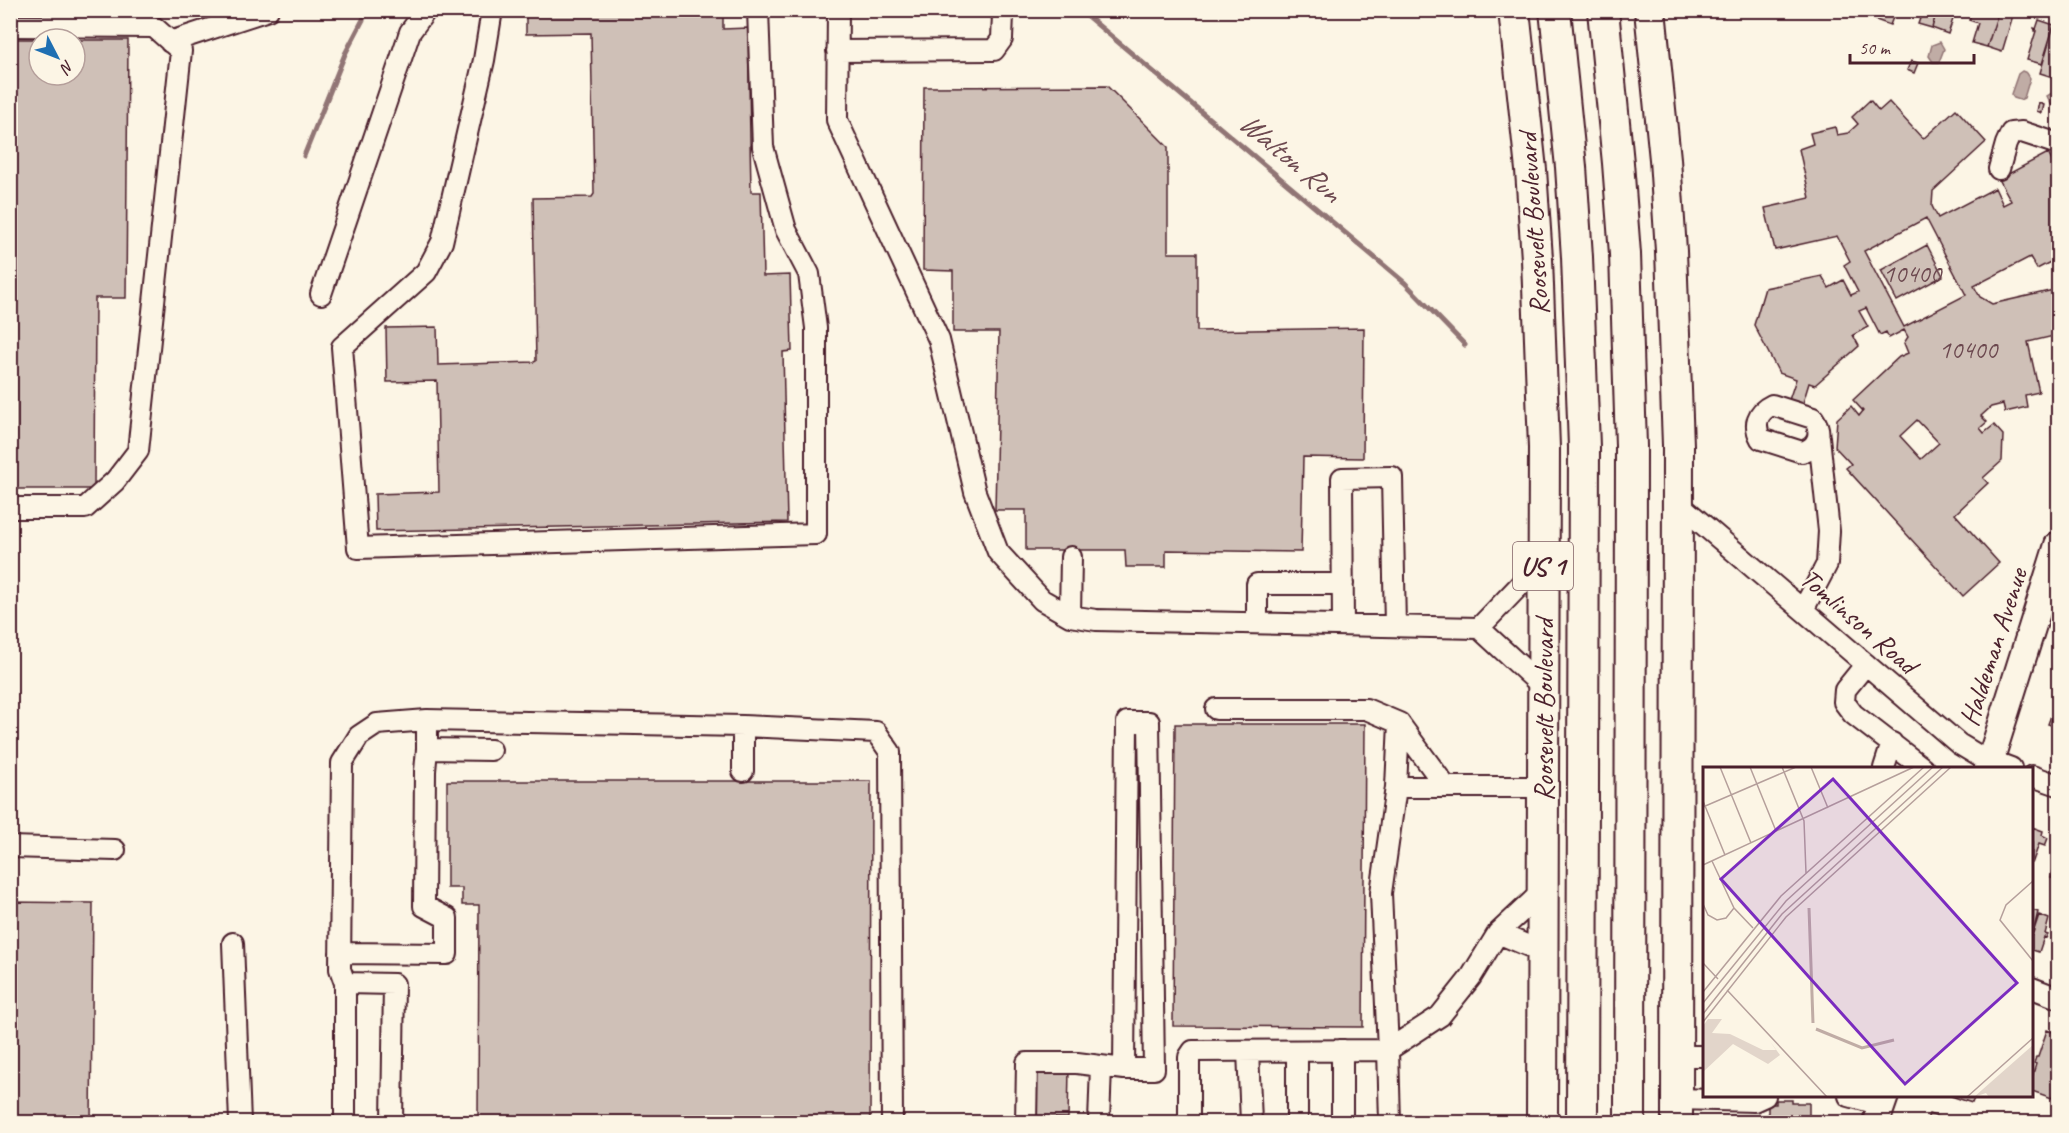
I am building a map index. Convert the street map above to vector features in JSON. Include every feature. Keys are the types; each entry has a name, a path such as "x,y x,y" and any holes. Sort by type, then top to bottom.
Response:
{"highway":[{"name":"Roosevelt Boulevard","path":"1514,10 1531,170 1537,259 1544,448 1542,1122"},
{"path":"1539,10 1562,77"},
{"name":"Roosevelt Boulevard","path":"1555,10 1571,167 1577,257 1584,447 1582,1122"},
{"path":"1603,10 1625,254 1631,446 1630,1122"},
{"path":"1609,71 1613,10"},
{"path":"1650,10 1665,159 1678,423 1691,1056 1677,1111"},
{"path":"1542,1085 1583,924"}],"main road":[{"name":"Haldeman Avenue","path":"1997,766 2058,549"}],"street":[{"path":"170,42 267,10"},
{"path":"321,294 410,32 426,10"},
{"path":"492,10 484,60 442,242 426,272 342,347 357,548 816,534 816,328 809,274 786,231 763,147 758,10"},
{"path":"838,10 837,120 939,340 975,492 998,552 1042,600 1070,616 1096,620 1479,628 1543,687"},
{"path":"837,51 994,50 1002,39 1003,14 999,10"},
{"path":"10,26 154,27 181,51 138,451 115,481 85,508 10,507"},
{"path":"1999,169 2011,133 2022,132 2058,144"},
{"path":"1803,610 1827,564 1829,531 1819,437"},
{"path":"1343,625 1341,478 1392,477 1395,626"},
{"name":"Tomlinson Road","path":"1678,503 1959,744 1997,766"},
{"path":"1070,616 1071,557"},
{"path":"1479,628 1543,561"},
{"path":"1257,623 1257,584 1343,584"},
{"path":"1866,664 1845,690 1844,702 1853,714 1922,767"},
{"path":"1216,709 1366,709 1399,723 1446,787"},
{"path":"340,953 447,954 447,918 424,906 425,771 428,720"},
{"path":"345,1122 345,983 340,969 342,763 359,736 377,724 428,720 743,726 876,732 890,752 892,1122"},
{"path":"1026,1122 1027,1064 1077,1063 1124,1069 1154,1069 1149,722 1126,722 1124,1069"},
{"path":"1390,1122 1381,893 1396,787 1399,723"},
{"path":"743,726 743,771"},
{"path":"1884,767 1892,743"},
{"path":"427,750 491,750"},
{"path":"2033,777 2058,785"},
{"path":"1396,787 1543,787"},
{"path":"10,847 115,850"},
{"path":"1189,1122 1189,1057 1192,1052 1388,1050 1440,1016 1471,977 1498,933 1543,891"},
{"path":"1498,933 1543,952"},
{"path":"233,942 240,1122"},
{"path":"345,983 394,984 392,1122"},
{"path":"2033,989 2058,998"},
{"path":"1342,1050 1342,1122"},
{"path":"1248,1051 1251,1122"},
{"path":"1297,1051 1297,1122"},
{"path":"1099,1122 1101,1066"},
{"path":"1677,1111 1754,1101 1761,1097"},
{"path":"1854,1097 1881,1108"}],"shaded area":[{"path":"1940,42 1944,49 1939,62 1933,62 1929,56 1932,45"},
{"path":"2022,71 2030,78 2024,98 2020,100 2011,94 2018,74"},
{"path":"2058,77 2058,103 2052,106 2047,96 2052,93"}],"building":[{"path":"526,10 723,10 723,29 748,28 751,192 761,192 763,276 790,275 792,351 783,352 787,522 376,531 375,494 439,492 437,381 387,382 386,328 437,327 438,365 536,361 533,198 592,197 594,194 591,33 526,34"},
{"path":"1879,10 1896,10 1890,25 1876,20"},
{"path":"1923,10 1937,10 1932,28 1918,24"},
{"path":"1937,10 1956,10 1948,34 1932,28"},
{"path":"1981,10 1999,10 1987,47 1972,43 1978,23 1969,20 1972,12 1979,14"},
{"path":"1999,10 2014,12 2002,52 1987,47"},
{"path":"2039,20 2054,25 2042,64 2027,60 2036,31 2034,28 2036,29"},
{"path":"2054,25 2058,26 2058,65 2053,77 2040,73"},
{"path":"10,39 27,39 27,87 87,87 87,40 128,40 126,298 95,298 94,489 10,489"},
{"path":"1911,61 1918,63 1914,73 1907,70"},
{"path":"1107,86 1168,147 1168,253 1197,253 1197,331 1364,328 1363,458 1303,457 1301,552 1166,550 1166,567 1126,567 1125,550 1026,550 1026,510 995,510 999,332 953,332 953,271 923,270 924,87"},
{"path":"1870,100 1879,111 1889,102 1923,139 1956,109 1986,142 1933,191 1932,206 1938,218 1995,188 2003,205 2011,201 1999,179 2048,153 2058,174 2058,258 2037,269 2030,257 1974,286 1980,297 1992,304 2058,289 2058,335 2028,342 2039,392 2025,395 2027,407 2005,412 2003,404 1991,407 1981,416 1987,422 1980,428 1984,433 1994,425 2003,435 2002,461 1983,478 1988,483 1955,514 1999,563 1963,596 1846,468 1851,464 1835,447 1837,419 1851,406 1859,416 1863,411 1853,400 1899,357 1908,353 1904,343 1908,337 1904,330 1889,338 1886,332 1880,335 1866,308 1859,311 1868,327 1853,335 1859,346 1815,385 1809,383 1798,419 1784,415 1796,379 1779,373 1754,325 1765,288 1822,276 1829,288 1843,280 1851,295 1858,292 1844,265 1850,261 1837,236 1775,250 1765,208 1810,198 1799,149 1813,144 1810,133 1835,127 1837,135 1848,133 1858,124 1852,117","holes":["1926,218 1966,295 1904,327 1864,251"]},
{"path":"2039,103 2044,105 2042,113 2037,111"},
{"path":"1927,245 1943,276 1897,301 1881,270"},
{"path":"1917,420 1939,443 1921,459 1900,436"},
{"path":"2052,713 2058,713 2058,736 2052,731 2054,726 2048,724"},
{"path":"1175,724 1365,724 1363,1027 1173,1026"},
{"path":"447,781 871,781 870,1122 478,1122 479,905 462,905 462,888 447,888"},
{"path":"2033,827 2043,831 2042,835 2048,838 2045,846 2039,844 2033,861"},
{"path":"2058,858 2058,880 2051,878"},
{"path":"10,902 93,903 91,1122 10,1122"},
{"path":"2033,910 2038,912 2033,932"},
{"path":"2039,915 2049,919 2045,934 2048,935 2044,937 2039,952 2033,950 2033,933"},
{"path":"2047,1030 2058,1034 2058,1080 2052,1098 2033,1091 2033,1074 2036,1064 2034,1063"},
{"path":"1033,1069 1069,1069 1068,1118 1032,1117"},
{"path":"1954,1097 1975,1097 1972,1103"},
{"path":"1776,1100 1809,1103 1809,1122 1768,1122 1768,1104 1776,1104"},
{"path":"1929,1114 1952,1122 1926,1122"}],"waterway":[{"name":"Walton Run","path":"304,156 345,54 368,10"},
{"name":"Walton Run","path":"1080,10 1405,283 1465,345"}]}
